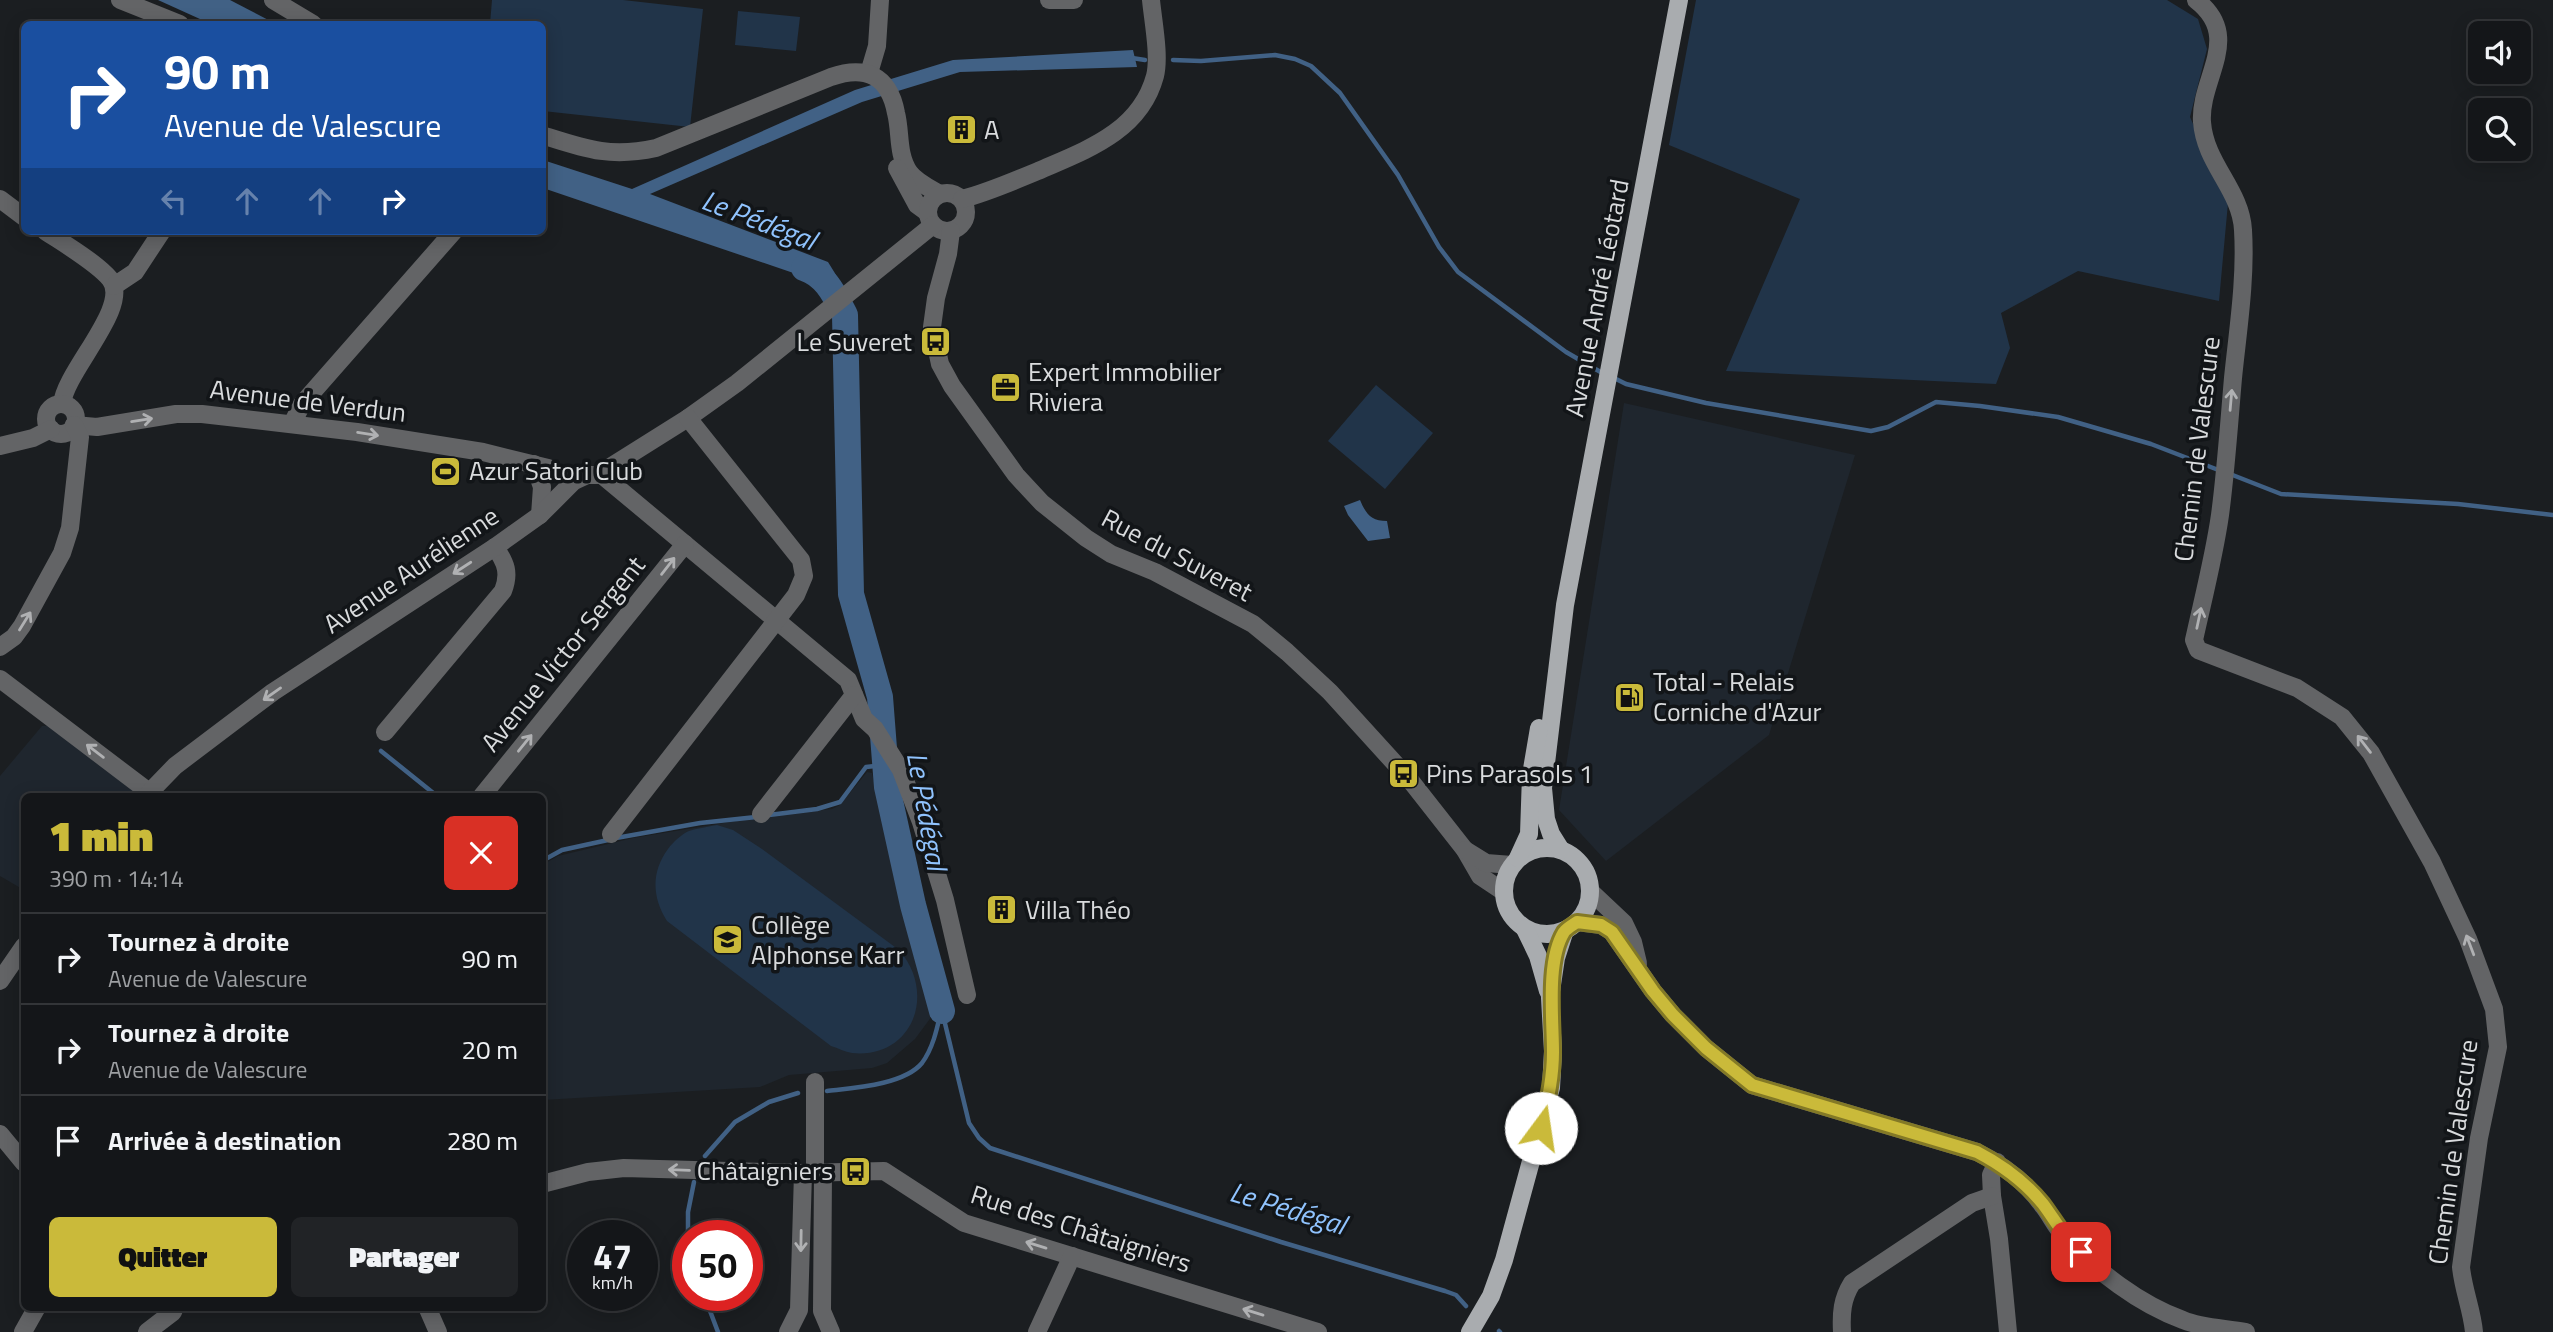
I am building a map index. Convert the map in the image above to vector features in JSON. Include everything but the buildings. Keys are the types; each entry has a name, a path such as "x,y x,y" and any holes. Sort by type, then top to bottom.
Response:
{"main road":[{"name":"Avenue André Léotard","path":"1561,850 1546,819 1543,788 1565,605 1679,0"},
{"name":"Avenue André Léotard","path":"1515,862 1529,834 1531,775 1558,621 1565,605"},
{"path":"1470,1332 1490,1296 1514,1224 1551,1088 1553,1051 1550,998 1556,958 1571,926 1589,902 1588,878 1573,856 1561,850 1539,848 1515,862 1506,878 1504,892 1510,913 1525,929 1538,956 1550,998"},
{"path":"1525,929 1545,934 1571,926"},
{"path":"1487,1332 1490,1296"}],"street":[{"path":"120,0 172,21"},
{"path":"273,0 308,21"},
{"path":"287,0 322,21"},
{"path":"872,79 880,0"},
{"path":"1049,0 1074,0"},
{"path":"962,200 986,193 1085,152 1119,131 1139,111 1156,73 1151,0"},
{"name":"Chemin de Valescure","path":"2196,0 2211,15 2219,37 2216,61 2201,111 2203,136 2211,159 2235,199 2243,229 2238,342 2220,518 2194,640 2198,650 2297,688 2342,717 2371,753 2432,862 2468,939 2494,1009 2498,1047 2479,1138 2461,1267 2474,1332"},
{"path":"546,136 593,151 614,154 656,148 838,74 860,71 872,79 883,99 894,128 903,158 909,172 918,181 940,194 952,193 962,200 967,212 962,225 951,231 941,230 917,205 898,172 891,149 894,128"},
{"path":"546,143 606,161 645,159 842,81 872,79"},
{"path":"602,475 610,467 688,418 814,322 930,219 931,202 940,194"},
{"path":"0,200 21,215"},
{"name":"Rue du Suveret","path":"951,231 933,317 937,353 952,386 1016,475 1042,503 1086,538 1111,554 1155,572 1254,624 1287,652 1330,692 1410,780 1465,850 1480,876 1504,892"},
{"path":"51,235 108,276 114,286 115,302 68,381 62,404"},
{"path":"114,286 135,272 159,235"},
{"path":"292,424 302,404 450,235"},
{"path":"62,404 72,409 75,414 74,425 71,430 61,433 51,429 48,413 56,405 62,404"},
{"name":"Avenue de Verdun","path":"74,425 97,427 176,414 202,414 292,424 483,452 548,468 574,481"},
{"path":"611,834 778,620 796,595 804,576 801,560 688,418"},
{"path":"0,647 14,637 62,553 70,528 80,437 74,425"},
{"path":"0,446 33,438 51,429"},
{"path":"534,464 542,487 540,515"},
{"path":"574,481 587,475 602,475 848,680 869,724 901,770 921,822 945,900 967,995"},
{"name":"Avenue Aurélienne","path":"149,793 175,766 274,692 495,547 540,515 574,481"},
{"name":"Avenue Victor Sergent","path":"484,793 685,544"},
{"path":"385,732 503,591 508,576 506,564 495,547"},
{"path":"0,679 147,793"},
{"path":"761,814 854,695"},
{"name":"Rue du Suveret","path":"1465,850 1486,863 1515,862"},
{"path":"1590,891 1625,923 1641,973"},
{"path":"1571,926 1601,925 1612,932 1653,991 1681,1023 1706,1048 1752,1085 1977,1152 1997,1162 2023,1183 2043,1204 2063,1236 2139,1299 2185,1321 2246,1332"},
{"path":"0,981 21,950"},
{"path":"815,1083 814,1173 821,1311 831,1332"},
{"path":"0,1134 21,1159"},
{"path":"1997,1162 1990,1175 2008,1332"},
{"name":"Rue des Châtaigniers","path":"546,1183 588,1172 624,1168 814,1173 884,1171 964,1223 1318,1332"},
{"path":"788,1332 800,1310 814,1173"},
{"path":"1842,1332 1844,1296 1852,1283 1972,1203 1992,1196"},
{"path":"1037,1332 1072,1256"},
{"path":"800,1310 821,1311"},
{"path":"23,1332 35,1311"},
{"path":"147,1332 173,1311"},
{"path":"429,1311 438,1332"}],"shaded area":[{"path":"158,0 230,0 270,21 204,21"},
{"path":"492,0 623,0 703,9 690,127 546,111 546,21 490,21"},
{"path":"1696,0 2167,0 2198,19 2207,49 2190,117 2228,203 2219,301 2078,271 2001,313 2010,348 1996,384 1726,371 1800,199 1669,145"},
{"path":"738,11 800,17 796,51 735,45"},
{"path":"1133,50 1137,67 960,72 862,102 650,194 828,262 841,283 826,294 811,279 546,189 546,161 632,189 855,90 953,60"},
{"path":"1376,385 1433,433 1385,489 1328,441"},
{"path":"1624,403 1855,455 1769,735 1606,861 1559,810"},
{"path":"1360,500 1370,516 1387,521 1390,538 1368,541 1344,506"},
{"path":"53,725 138,788 134,793 21,793 21,888 0,876 0,776 42,726"},
{"name":"Collège Alphonse Karr","path":"867,772 872,773 932,1016 915,1039 887,1063 872,1068 789,1075 760,1087 546,1100 546,863 558,856 633,838 754,818 832,809 840,805"},
{"path":"717,825 733,830 762,849 899,950 910,967 916,985 917,1003 913,1020 904,1034 890,1045 873,1052 852,1053 831,1046 667,921 656,894 656,876 662,858 672,844 686,832"}],"waterway":[{"path":"1173,60 1201,61 1275,55 1311,66 1340,93 1398,175 1439,247 1458,272 1566,352 1604,374"},
{"path":"1132,58 1145,60"},
{"name":"Le Pédégal","path":"804,268 824,281 845,315 851,594 880,697 887,787 913,905 942,1011"},
{"path":"1612,377 1626,384 1706,403 1871,431 1888,427 1936,402 2058,417 2151,444 2221,471"},
{"path":"2230,474 2281,494 2458,504 2553,515"},
{"path":"381,751 433,793"},
{"path":"769,815 817,809 840,802 866,767 884,765"},
{"path":"616,838 700,823 756,817"},
{"path":"546,859 562,850 608,840"},
{"path":"827,1091 891,1081 914,1070 929,1051 941,1011"},
{"name":"Le Pédégal","path":"942,1011 969,1123 990,1148 1281,1242 1445,1291 1456,1295 1466,1306"},
{"path":"705,1156 735,1122 769,1102 798,1093"},
{"path":"688,1220 694,1182"},
{"path":"710,1311 718,1332"}],"place":[{"name":"A","path":"961,130"},
{"name":"Le Suveret","path":"935,342"},
{"name":"Expert Immobilier Riviera","path":"1005,387"},
{"name":"Azur Satori Club","path":"446,471"},
{"name":"Total - Relais Corniche d'Azur","path":"1630,697"},
{"name":"Pins Parasols 1","path":"1403,774"},
{"name":"Villa Théo","path":"1002,910"},
{"name":"Collège Alphonse Karr","path":"728,940"},
{"name":"Châtaigniers","path":"856,1171"}],"route":[{"path":"1541,1128 1551,1088 1553,1051 1550,998 1556,958 1565,930 1577,922 1601,925 1612,932 1673,1015 1706,1048 1752,1085 1977,1152 1997,1162 2043,1204 2063,1236 2081,1252"}]}
